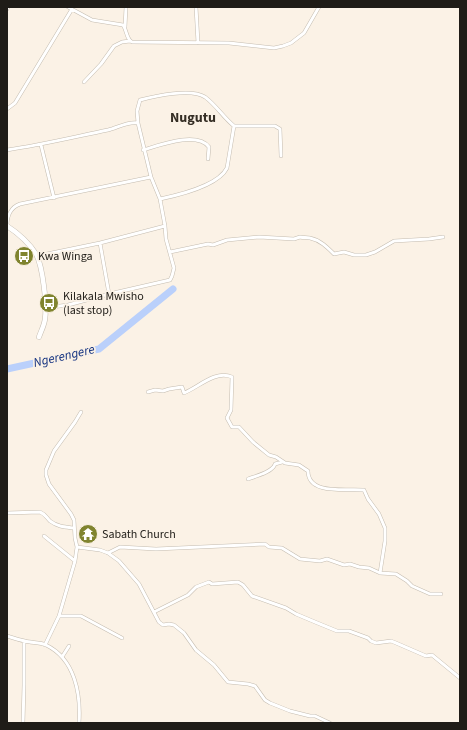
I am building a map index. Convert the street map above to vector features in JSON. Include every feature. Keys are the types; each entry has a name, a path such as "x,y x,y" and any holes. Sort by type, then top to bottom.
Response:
{"street":[{"path":"126,7 125,27 130,41"},
{"path":"196,7 198,43"},
{"path":"84,82 101,64 114,46 122,42 229,43 274,48 291,43 304,33 320,7"},
{"path":"7,109 15,103 70,8 92,20 120,24 125,27"},
{"path":"44,308 68,305 170,280 172,276 174,268 166,239 160,199 151,177 143,150 138,123 140,100 154,96 178,93 199,94 204,96 234,126 278,127 280,129 281,156"},
{"path":"7,150 41,146 69,138 110,130 133,122 138,123"},
{"path":"160,199 201,187 224,173 227,168 234,126"},
{"path":"143,150 185,139 200,140 205,142 209,147 208,159"},
{"path":"41,146 54,198"},
{"path":"39,337 45,320 45,297 42,277 37,256 22,238 7,226 9,215 12,210 16,205 151,177"},
{"path":"37,256 100,243 165,226"},
{"path":"170,252 208,244 213,246 227,240 259,237 294,239 308,237 326,245 334,254 344,252 364,256 375,252 394,241 429,239 443,236"},
{"path":"100,243 108,294"},
{"path":"148,392 155,390 163,392 169,389 182,387 184,393 216,376 231,377 231,410 227,418 230,425 232,427 240,427 253,442 266,453 276,457 282,462"},
{"path":"45,645 59,616 75,561 77,547 74,520 49,484 46,478 46,470 54,451 81,412"},
{"path":"248,480 264,472 270,471 274,468 275,464 282,462 299,465 308,471 308,474 317,487 326,489 364,490 368,499 379,514 385,528 385,541 380,573"},
{"path":"7,513 40,512 52,522 62,527 74,528"},
{"path":"44,536 75,561"},
{"path":"108,553 120,547 156,549 265,544 269,547 282,548 300,559 320,561 327,559 344,565 350,564 369,568 380,573 396,574 412,586 430,594 441,594"},
{"path":"77,547 100,550 108,553 119,561 139,584 157,619 163,625 174,625 184,633 196,650 214,665 228,682 255,686 265,700 270,703 290,711 315,716 330,723"},
{"path":"154,612 188,595 196,587 209,582 212,584 238,582 243,585 252,596 286,608 296,614 337,631 349,631 368,638 376,643 392,641 426,656 432,655 460,678"},
{"path":"59,616 81,616 122,638"},
{"path":"7,636 45,645 62,657 74,678 79,703 79,723"},
{"path":"23,723 24,641"},
{"path":"62,657 69,646"}],"waterway":[{"name":"Ngerengere","path":"7,369 99,349 173,289"}],"place":[{"name":"Kwa Winga","path":"24,256"},
{"name":"Kilakala Mwisho (last stop)","path":"49,303"},
{"name":"Sabath Church","path":"88,534"}],"district":[{"name":"Nugutu","path":"193,118"}]}
